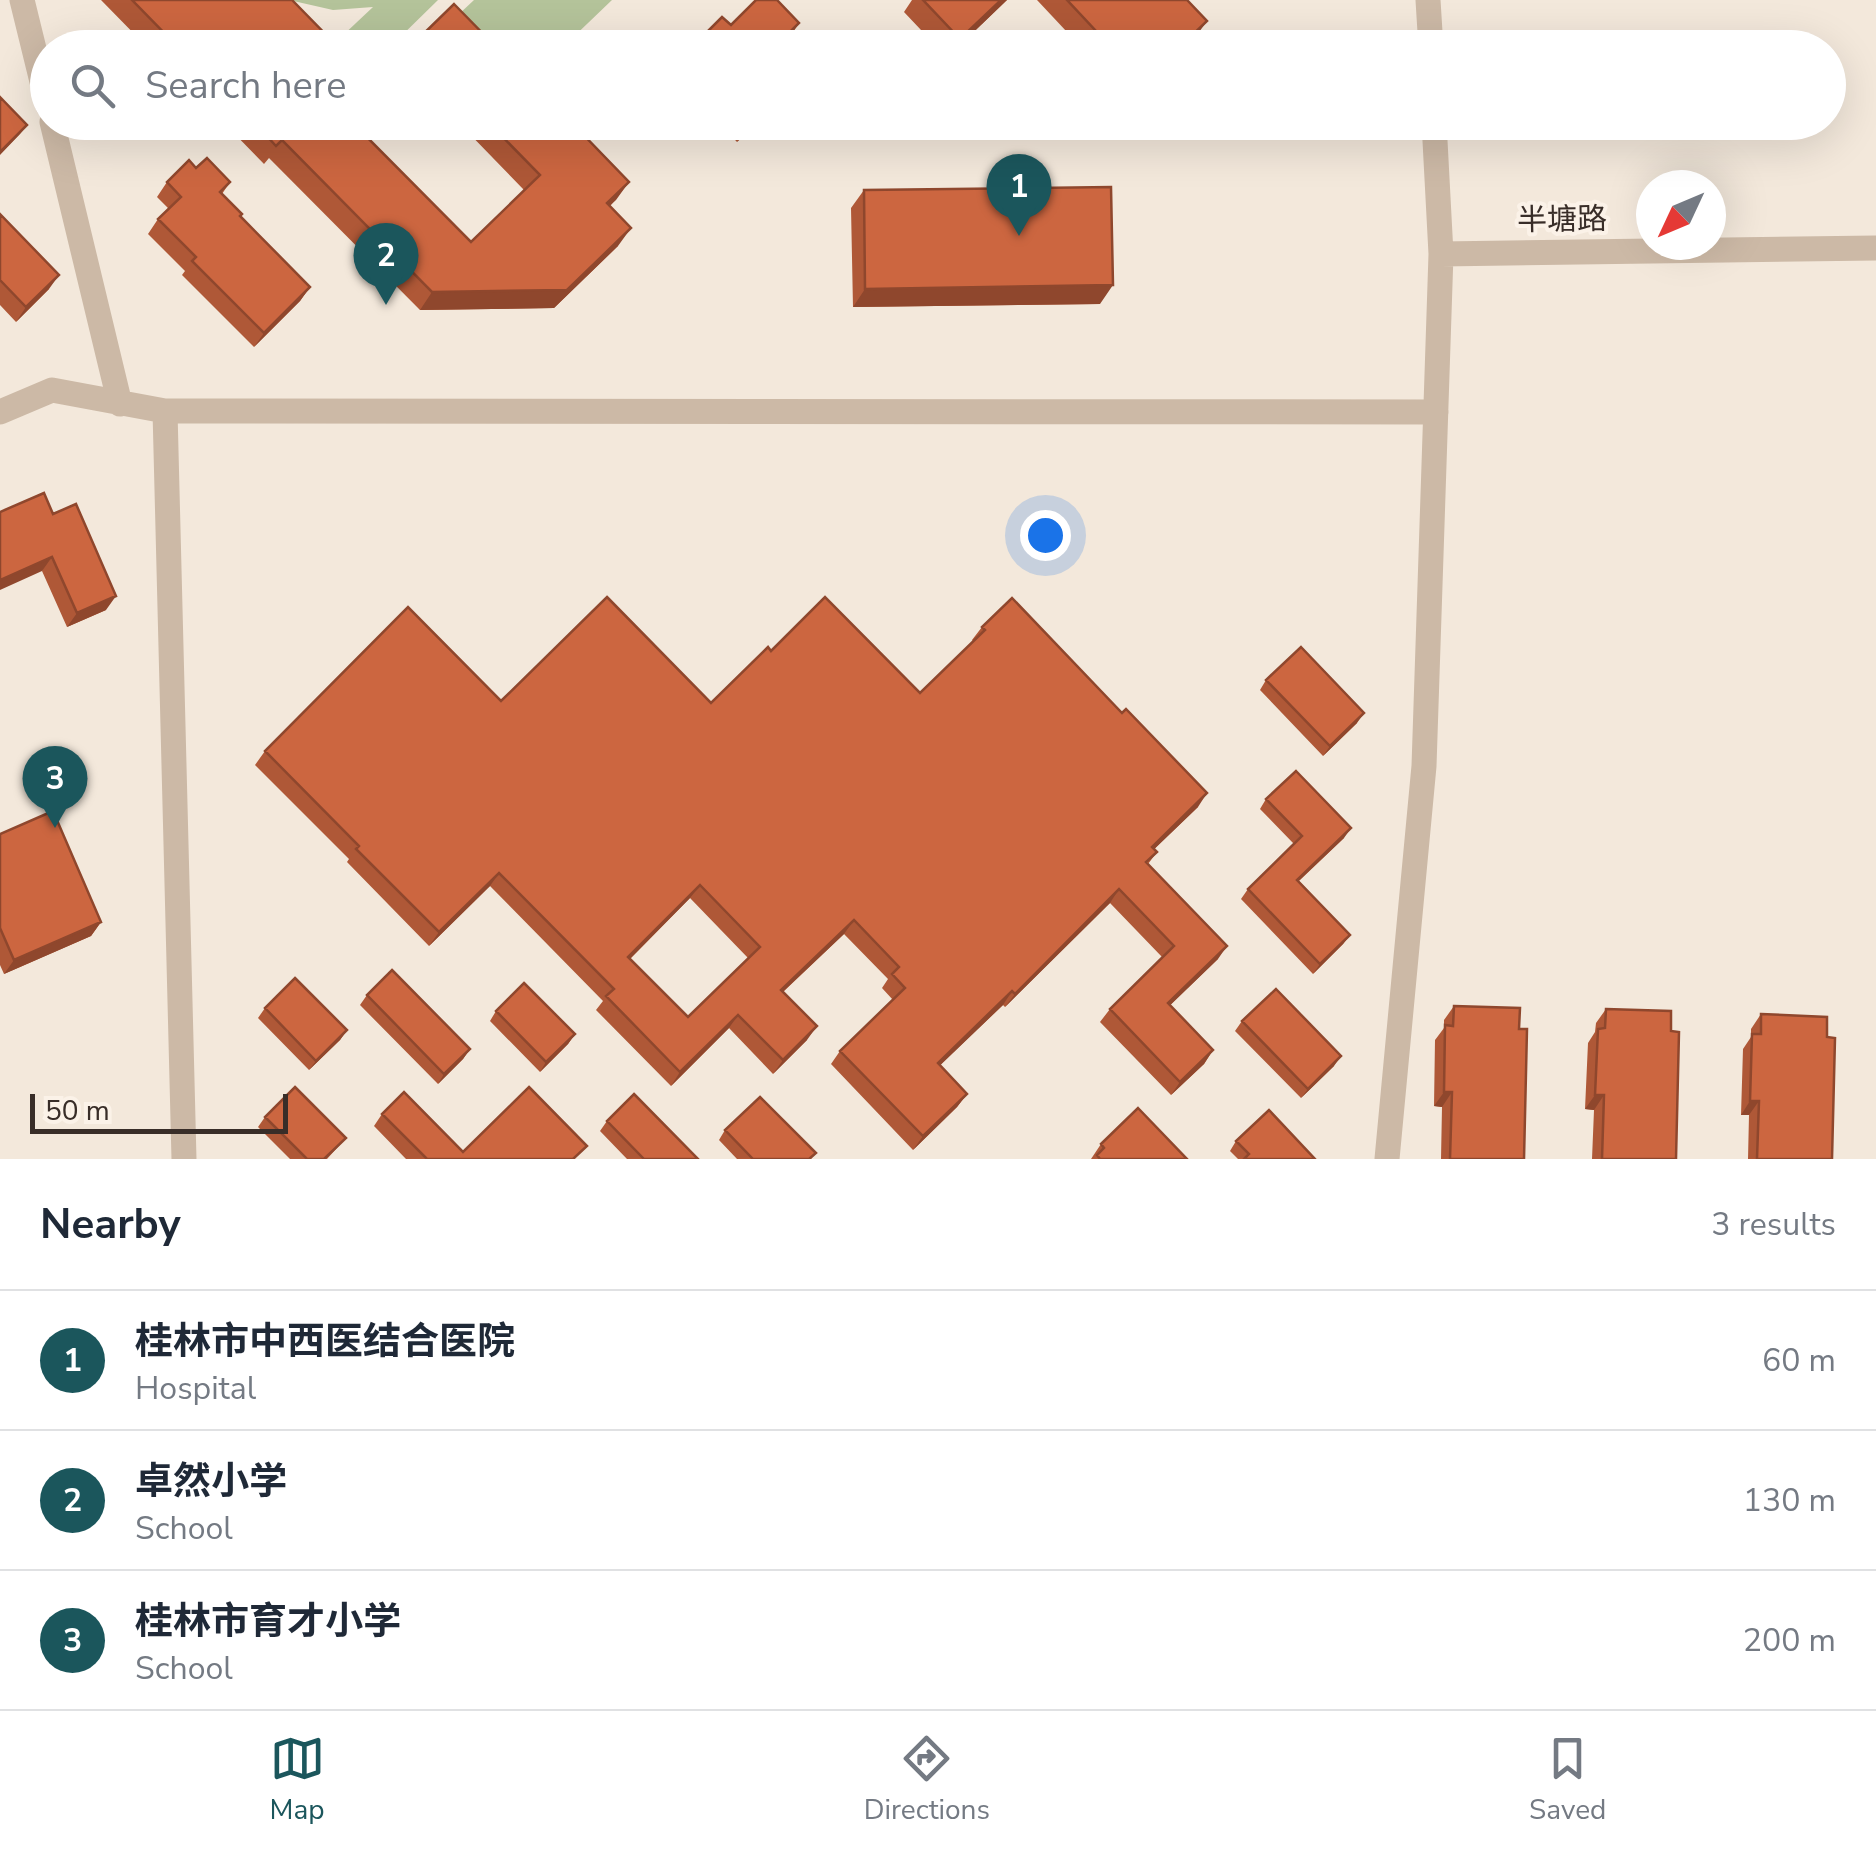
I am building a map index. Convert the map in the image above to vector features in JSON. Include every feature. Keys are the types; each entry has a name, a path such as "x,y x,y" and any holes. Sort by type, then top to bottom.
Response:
{"street":[{"path":"22,0 30,33"},
{"path":"1428,0 1429,30"},
{"path":"56,140 120,404"},
{"path":"1387,1159 1424,766 1441,254 1435,140"},
{"name":"半塘路","path":"1441,254 1876,248"},
{"path":"0,412 52,390 165,411 1436,412"},
{"path":"165,411 184,1159"}],"green space":[{"path":"289,0 438,0 407,30 349,30 373,7 333,10"},
{"path":"474,0 612,0 581,30 471,30 457,16"}],"building":[{"path":"132,0 292,0 321,30 161,30"},
{"path":"756,0 777,0 799,23 792,30 709,30 722,17 731,25"},
{"path":"923,0 1001,0 969,30 951,30"},
{"path":"1067,0 1187,0 1207,21 1198,30 1095,30"},
{"path":"454,4 479,30 427,30"},
{"path":"0,97 27,125 0,152"},
{"path":"282,140 370,140 471,242 540,175 506,140 588,140 629,182 607,203 631,228 567,290 432,292"},
{"path":"207,158 230,182 220,192 310,287 264,333 192,261 196,257 158,219 181,197 167,182 189,160 196,168"},
{"path":"1111,187 1113,285 865,289 864,190"},
{"path":"0,214 59,275 26,307 0,280"},
{"path":"44,493 53,514 76,504 116,596 77,613 52,557 0,580 0,512"},
{"path":"607,597 711,703 825,597 920,693 1012,598 1122,713 1126,709 1207,793 1152,847 1157,852 1146,862 1227,946 1168,1003 1213,1050 1180,1082 1110,1009 1174,946 1119,889 1015,994 1012,991 938,1063 967,1094 923,1136 840,1051 905,988 892,974 899,967 854,920 781,990 817,1026 783,1060 738,1015 680,1072 606,996 614,989 499,873 439,932 265,751 408,607 501,701","holes":["700,885 760,947 688,1017 628,957"]},
{"path":"1301,647 1364,713 1330,746 1266,680"},
{"path":"1296,771 1351,828 1297,880 1350,935 1320,964 1248,889 1302,836 1266,799"},
{"path":"53,811 101,922 14,960 0,928 0,834"},
{"path":"392,970 470,1049 444,1074 367,995"},
{"path":"295,978 347,1030 316,1061 265,1008"},
{"path":"524,983 575,1034 546,1062 496,1011"},
{"path":"1276,989 1341,1056 1308,1089 1242,1021"},
{"path":"1454,1006 1520,1008 1519,1029 1527,1029 1524,1159 1450,1159 1452,1092 1444,1092 1445,1025 1453,1026"},
{"path":"1606,1009 1671,1011 1671,1031 1679,1032 1676,1159 1602,1159 1604,1095 1595,1095 1598,1029 1605,1028"},
{"path":"1761,1014 1827,1017 1827,1037 1835,1038 1832,1159 1757,1159 1759,1101 1750,1101 1752,1034 1761,1034"},
{"path":"295,1087 346,1138 324,1159 307,1159 265,1117"},
{"path":"529,1087 587,1146 573,1159 427,1159 382,1114 404,1092 463,1152"},
{"path":"634,1094 698,1159 644,1159 607,1121"},
{"path":"760,1097 816,1153 809,1159 753,1159 725,1130"},
{"path":"1138,1108 1187,1159 1100,1159 1097,1155 1104,1148 1101,1144"},
{"path":"1269,1110 1315,1159 1244,1159 1249,1154 1236,1141"}],"place":[{"name":"桂林市中西医结合医院","path":"1019,236"},
{"name":"卓然小学","path":"386,305"},
{"name":"桂林市育才小学","path":"55,828"}]}
